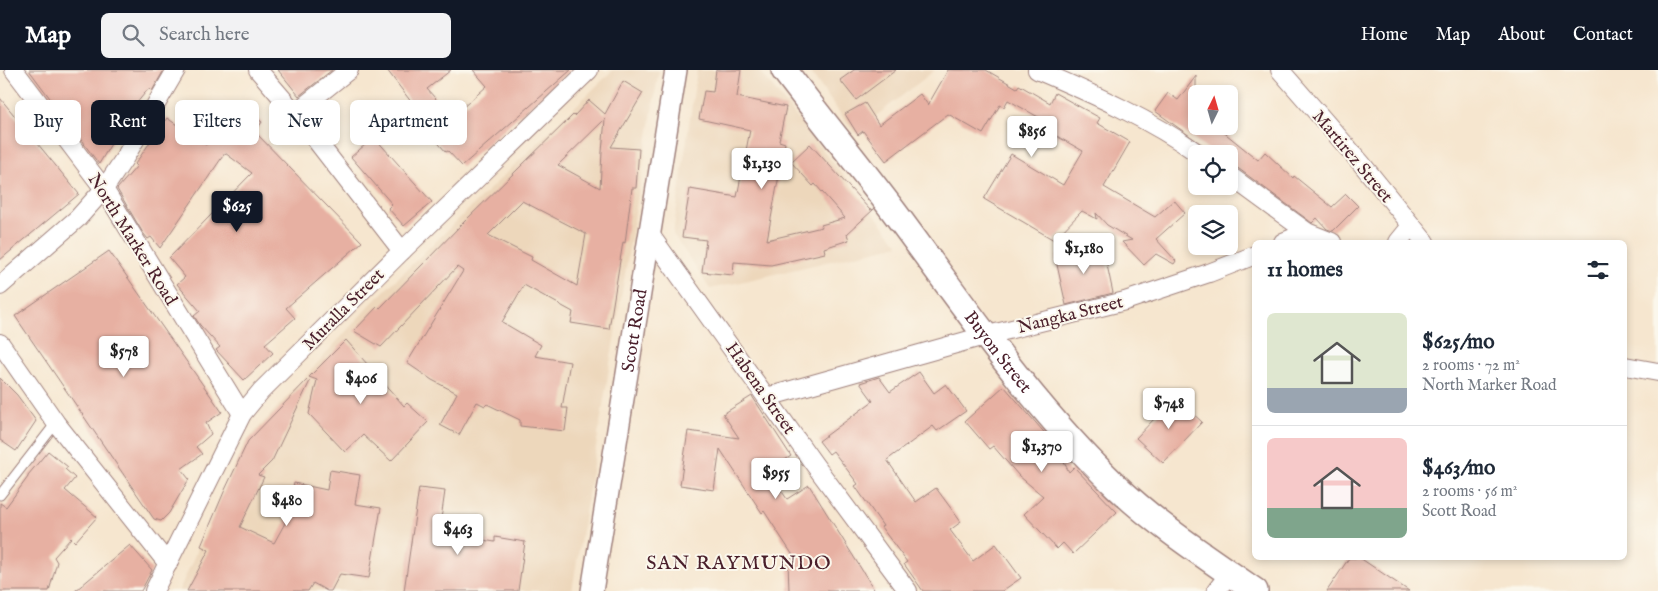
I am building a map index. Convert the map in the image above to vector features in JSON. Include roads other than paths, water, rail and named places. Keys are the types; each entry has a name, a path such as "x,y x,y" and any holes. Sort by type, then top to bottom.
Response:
{"main road":[{"name":"Buyon Street","path":"784,70 894,212 984,336 1057,424 1116,486 1223,582 1255,591"}],"street":[{"name":"North Marker Road","path":"14,70 104,189 242,414"},
{"path":"0,286 78,218 104,189 124,159 176,70"},
{"path":"258,70 284,100"},
{"path":"311,100 349,70"},
{"name":"Muralla Street","path":"154,591 242,414 260,391 589,70"},
{"name":"Scott Road","path":"592,591 676,70"},
{"path":"1037,70 1110,102 1188,145"},
{"name":"Martirez Street","path":"1280,70 1361,163 1423,240"},
{"path":"320,145 402,251"},
{"path":"1238,182 1307,232 1327,240"},
{"path":"1400,240 1411,226"},
{"path":"1288,240 1307,232"},
{"name":"Habena Street","path":"650,233 908,591"},
{"name":"Nangka Street","path":"767,397 984,336 1125,301 1210,273 1252,256"},
{"path":"0,343 56,423 168,564"},
{"path":"1627,366 1658,372"}],"lane":[{"path":"0,495 56,423"}],"district":[{"name":"SAN RAYMUNDO","path":"739,562"}]}
